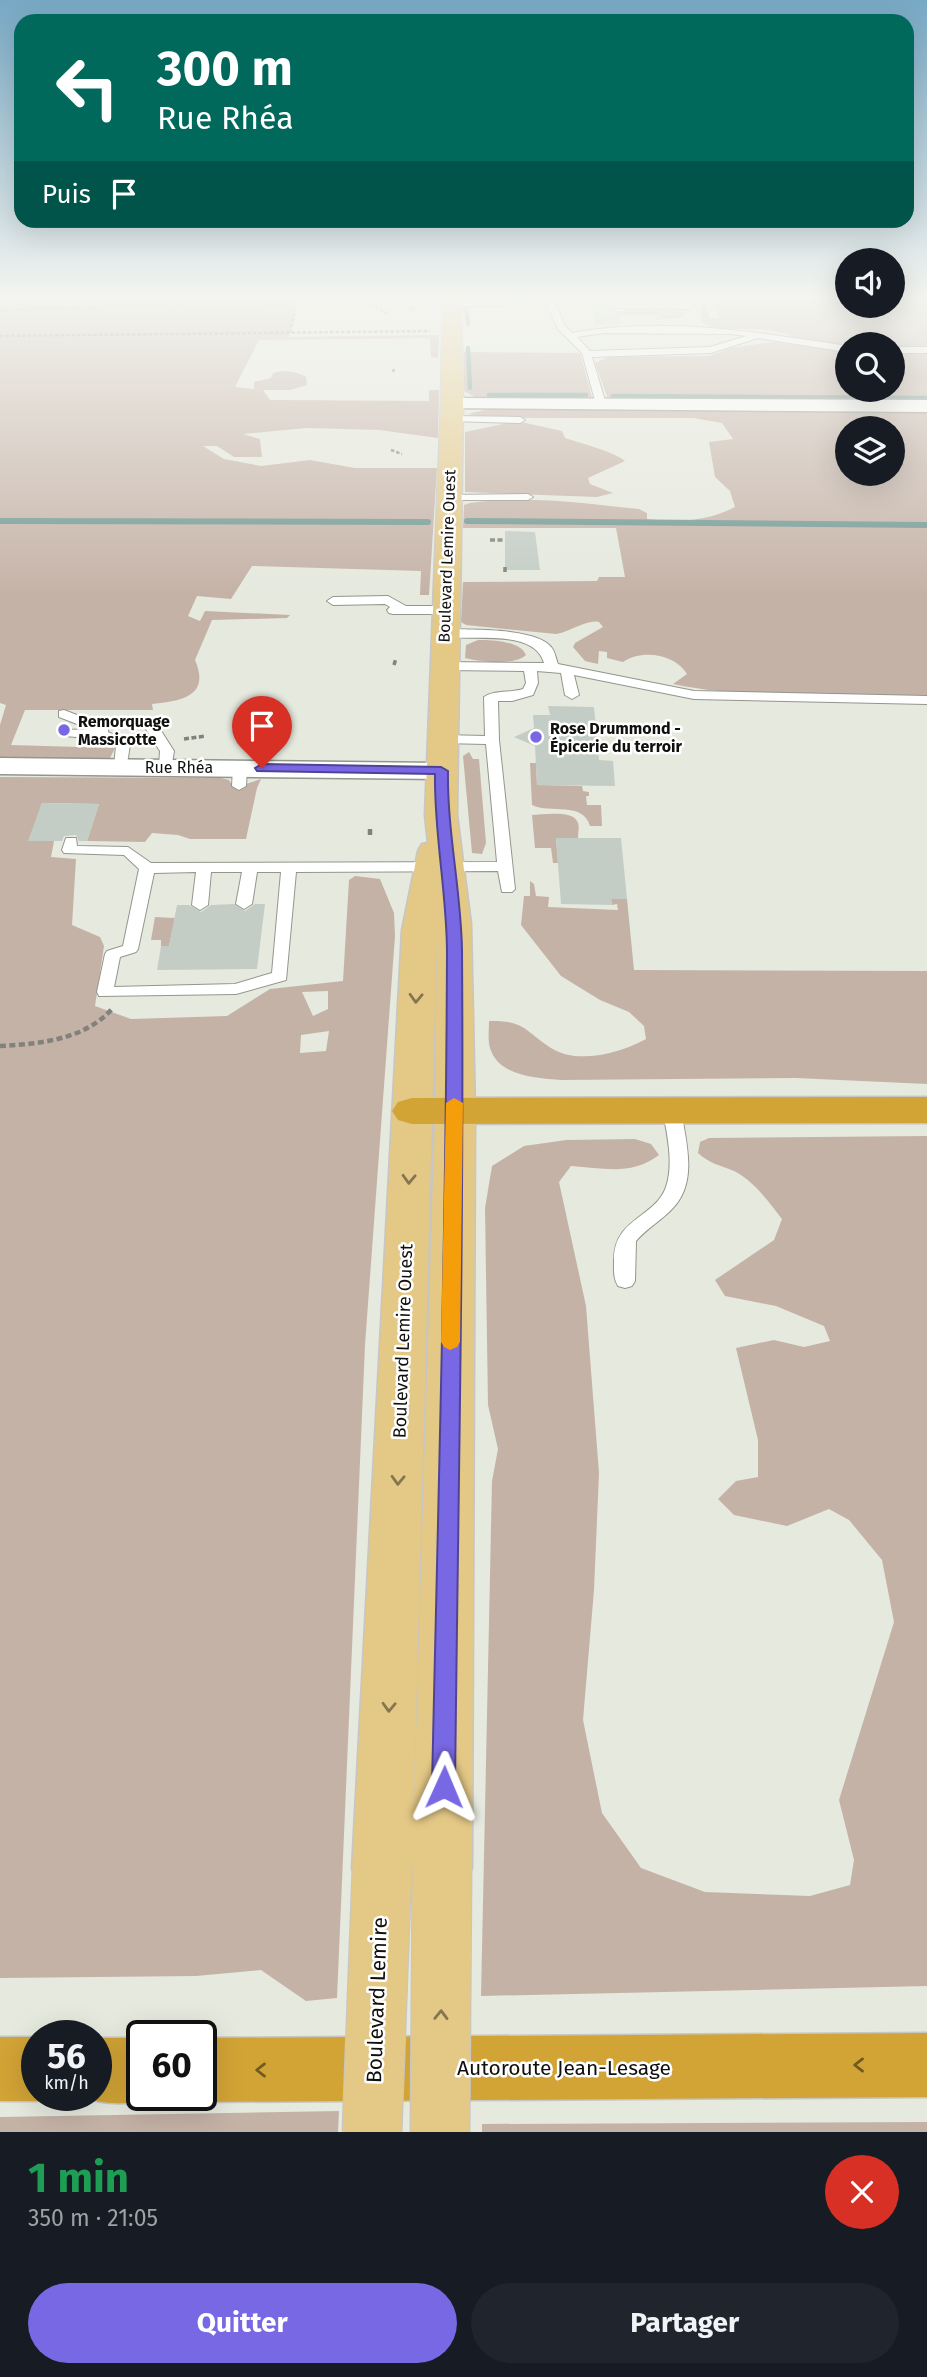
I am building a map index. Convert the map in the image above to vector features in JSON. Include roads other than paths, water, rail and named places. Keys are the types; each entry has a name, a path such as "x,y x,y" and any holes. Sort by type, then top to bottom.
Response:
{"highway":[{"path":"433,1111 927,1110"},
{"name":"Autoroute Jean-Lesage","path":"217,2070 927,2065"},
{"path":"0,2069 21,2069"}],"main road":[{"name":"Boulevard Lemire Ouest","path":"440,2132 442,1868 433,1111 419,930 439,868 452,395"},
{"name":"Boulevard Lemire Ouest","path":"382,1869 433,1111 454,924 439,868"},
{"name":"Boulevard Lemire","path":"372,2132 382,1869"}],"street":[{"path":"452,412 601,404 927,406"},
{"name":"Rue Rhéa","path":"0,766 166,767 240,777 441,771"}],"lane":[{"path":"599,395 601,404"},
{"path":"452,412 520,420"},
{"path":"449,498 528,497"},
{"path":"333,601 388,600 403,610"},
{"path":"376,610 403,610 526,639 547,650 559,667 572,695"},
{"path":"443,666 559,667 694,695 927,700"},
{"path":"507,888 492,740 491,697 515,697 528,692 533,683 530,666"},
{"path":"64,714 105,730 117,739 123,745 121,767"},
{"path":"150,726 167,751 166,767"},
{"path":"72,733 117,739"},
{"path":"442,740 492,740"},
{"path":"71,841 69,850 128,851 147,868 505,866"},
{"path":"244,904 250,867"},
{"path":"147,868 130,949 113,954 105,992 236,989 279,976 289,867"},
{"path":"200,905 204,868"},
{"path":"625,1281 626,1240 632,1230 671,1199 678,1179 679,1160 672,1111"}],"waterway":[{"path":"613,396 927,398"},
{"path":"0,521 428,522"},
{"path":"467,521 927,525"}],"place":[{"name":"Remorquage Massicotte","path":"64,730"},
{"name":"Rose Drummond - Épicerie du terroir","path":"536,737"}]}
